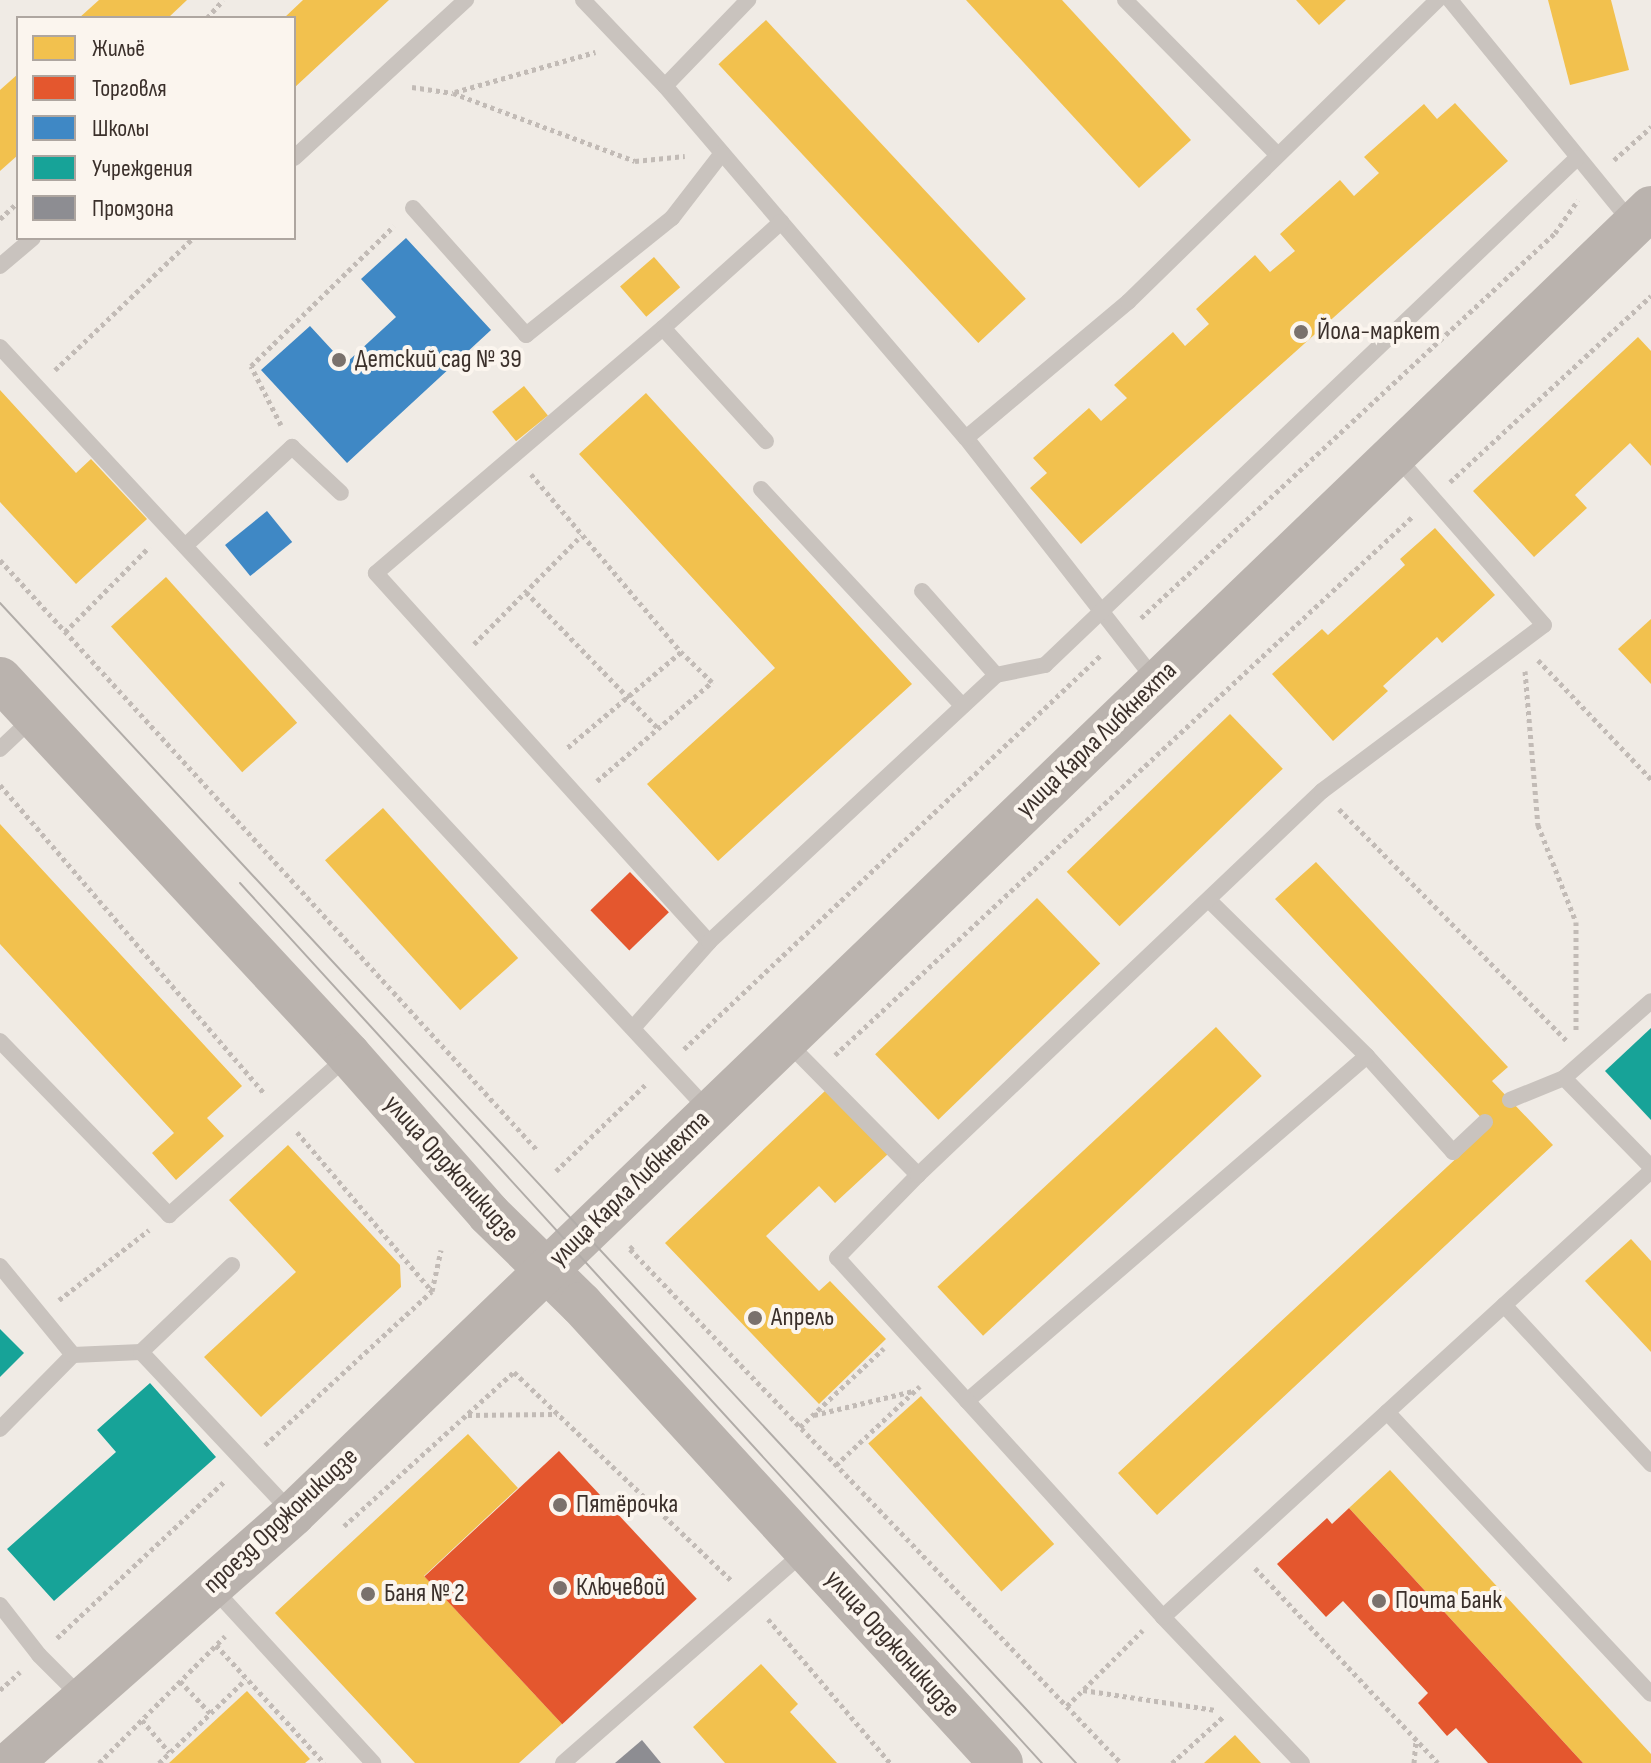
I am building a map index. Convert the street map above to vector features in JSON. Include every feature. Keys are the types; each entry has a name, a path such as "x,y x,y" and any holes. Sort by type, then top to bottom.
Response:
{"main road":[{"name":"улица Карла Либкнехта","path":"544,1271 1642,217"},
{"name":"улица Орджоникидзе","path":"0,679 349,1055 544,1271 581,1304 1001,1763"},
{"name":"проезд Орджоникидзе","path":"18,1760 293,1514 544,1271"}],"lane":[{"path":"296,156 466,0"},
{"path":"583,0 665,86 966,438 1157,683"},
{"path":"665,86 748,0"},
{"path":"1125,0 1277,154"},
{"path":"966,438 1128,302 1438,0"},
{"path":"1450,0 1577,158 1642,217"},
{"path":"413,208 526,335 672,218 722,153"},
{"path":"633,1028 709,942 996,675 1045,665 1577,158"},
{"path":"709,942 376,573 663,328 781,222"},
{"path":"0,266 31,240"},
{"path":"663,328 766,441"},
{"path":"0,347 710,1112"},
{"path":"185,546 292,447 341,493"},
{"path":"1302,1763 1161,1615 837,1258 918,1175 1210,901 1322,791 1523,645 1544,625 1394,455"},
{"path":"761,489 963,706"},
{"path":"922,591 996,675"},
{"path":"0,749 35,716"},
{"path":"1210,901 1367,1056 1453,1152 1485,1122"},
{"path":"1510,1100 1564,1078 1651,1001"},
{"path":"785,1040 918,1175"},
{"path":"0,1041 169,1215 349,1055"},
{"path":"967,1401 1367,1056"},
{"path":"1161,1615 1238,1549 1651,1169 1564,1078"},
{"path":"0,1429 73,1355 141,1352 232,1265"},
{"path":"0,1266 73,1355"},
{"path":"1504,1305 1651,1464"},
{"path":"141,1352 293,1514"},
{"path":"1387,1412 1651,1694"},
{"path":"563,1763 806,1550"},
{"path":"211,1586 373,1763"},
{"path":"0,1605 39,1655 83,1699"}],"path":[{"path":"209,16 223,0"},
{"path":"453,93 625,44"},
{"path":"377,82 453,93 635,161 722,153"},
{"path":"0,219 16,204"},
{"path":"292,447 251,366 413,208"},
{"path":"38,387 191,240"},
{"path":"817,1072 1651,296"},
{"path":"514,455 681,652 712,682 578,797"},
{"path":"65,632 168,527"},
{"path":"457,662 582,535"},
{"path":"0,560 538,1151"},
{"path":"526,592 658,728"},
{"path":"1523,645 1651,779"},
{"path":"1322,791 1576,1050 1576,922 1538,825 1523,645"},
{"path":"548,764 681,652"},
{"path":"0,785 432,1291"},
{"path":"40,1314 169,1215"},
{"path":"641,1239 630,1249 1121,1763"},
{"path":"0,1690 432,1291 441,1250"},
{"path":"800,1427 903,1330"},
{"path":"836,1465 939,1369"},
{"path":"343,1527 514,1372 750,1599 890,1763"},
{"path":"813,1415 915,1391"},
{"path":"467,1415 557,1414"},
{"path":"1238,1549 1438,1763"},
{"path":"1067,1706 1161,1615"},
{"path":"103,1761 241,1619"},
{"path":"216,1645 324,1763"},
{"path":"159,1763 246,1679"},
{"path":"180,1681 210,1713"},
{"path":"1083,1690 1228,1712 1172,1763"},
{"path":"142,1720 169,1752"},
{"path":"1414,1763 1416,1739"}],"building: Жильё":[{"path":"99,0 187,0 170,16 81,16"},
{"path":"303,0 389,0 296,86 296,16 286,16"},
{"path":"966,0 1062,0 1191,140 1139,188"},
{"path":"1296,0 1346,0 1319,25"},
{"path":"1548,0 1611,0 1629,70 1570,85"},
{"path":"766,20 1026,299 978,343 718,64"},
{"path":"16,76 16,157 0,171 0,90"},
{"path":"1455,103 1508,161 1081,544 1030,488 1047,473 1033,458 1089,408 1101,421 1127,398 1114,385 1173,332 1185,346 1209,324 1196,309 1255,255 1270,272 1295,251 1280,234 1340,180 1354,196 1379,173 1364,157 1424,104 1437,119"},
{"path":"654,257 680,287 646,317 620,287"},
{"path":"1638,337 1651,351 1651,466 1630,443 1575,495 1587,508 1534,557 1473,491"},
{"path":"524,386 548,416 516,441 492,412"},
{"path":"0,390 76,473 91,459 147,519 76,584 0,502"},
{"path":"646,393 912,684 718,861 647,784 775,668 579,454"},
{"path":"1435,528 1495,595 1442,643 1437,637 1383,686 1388,691 1333,741 1272,674 1322,629 1328,635 1405,565 1400,559"},
{"path":"166,577 297,723 242,772 111,627"},
{"path":"1651,619 1651,684 1618,649"},
{"path":"1230,714 1283,769 1120,926 1067,872"},
{"path":"383,808 518,958 460,1010 325,860"},
{"path":"0,824 242,1086 207,1118 224,1136 176,1180 152,1153 174,1133 0,944"},
{"path":"1316,862 1508,1067 1492,1081 1553,1145 1157,1515 1118,1473 1490,1127 1275,899"},
{"path":"1037,898 1100,963 938,1120 875,1054"},
{"path":"1216,1027 1262,1076 983,1336 937,1287"},
{"path":"826,1090 888,1154 835,1203 819,1186 766,1236 819,1291 830,1281 886,1339 819,1404 665,1243"},
{"path":"288,1145 400,1265 401,1287 261,1417 204,1357 296,1272 229,1200"},
{"path":"1631,1239 1651,1261 1651,1352 1585,1281"},
{"path":"921,1396 1054,1544 1001,1591 868,1444"},
{"name":"Баня № 2","path":"468,1434 518,1488 424,1576 562,1724 519,1763 415,1763 275,1613"},
{"path":"1390,1470 1651,1754 1651,1763 1583,1763 1349,1508"},
{"path":"761,1664 798,1704 790,1712 837,1763 725,1763 693,1727"},
{"path":"247,1691 310,1759 305,1763 169,1763"},
{"path":"1235,1735 1261,1763 1204,1763"}],"building: Торговля":[{"path":"630,872 669,912 629,950 590,910"},
{"name":"Ключевой","path":"559,1451 697,1599 562,1724 424,1576"},
{"path":"1349,1508 1583,1763 1488,1763 1456,1728 1447,1736 1418,1703 1428,1693 1343,1601 1326,1617 1277,1564 1327,1518 1332,1524"}],"building: Школы":[{"path":"406,238 491,330 347,463 261,370 310,326 345,364 396,317 361,279"},
{"path":"267,511 292,542 250,576 225,545"}],"building: Учреждения":[{"path":"1651,1028 1651,1120 1605,1071"},
{"path":"0,1329 24,1353 0,1377"},
{"path":"150,1383 216,1457 54,1601 7,1549 116,1452 97,1430"}],"building: Промзона":[{"path":"642,1740 661,1763 615,1763"}],"tram line":[{"path":"0,603 1076,1763"},
{"path":"240,883 1042,1763"}],"place":[{"name":"Йола-маркет","path":"1301,332"},
{"name":"Детский сад № 39","path":"339,360"},
{"name":"Апрель","path":"755,1318"},
{"name":"Пятёрочка","path":"560,1505"},
{"name":"Ключевой","path":"560,1588"},
{"name":"Баня № 2","path":"368,1594"},
{"name":"Почта Банк","path":"1379,1601"}]}
